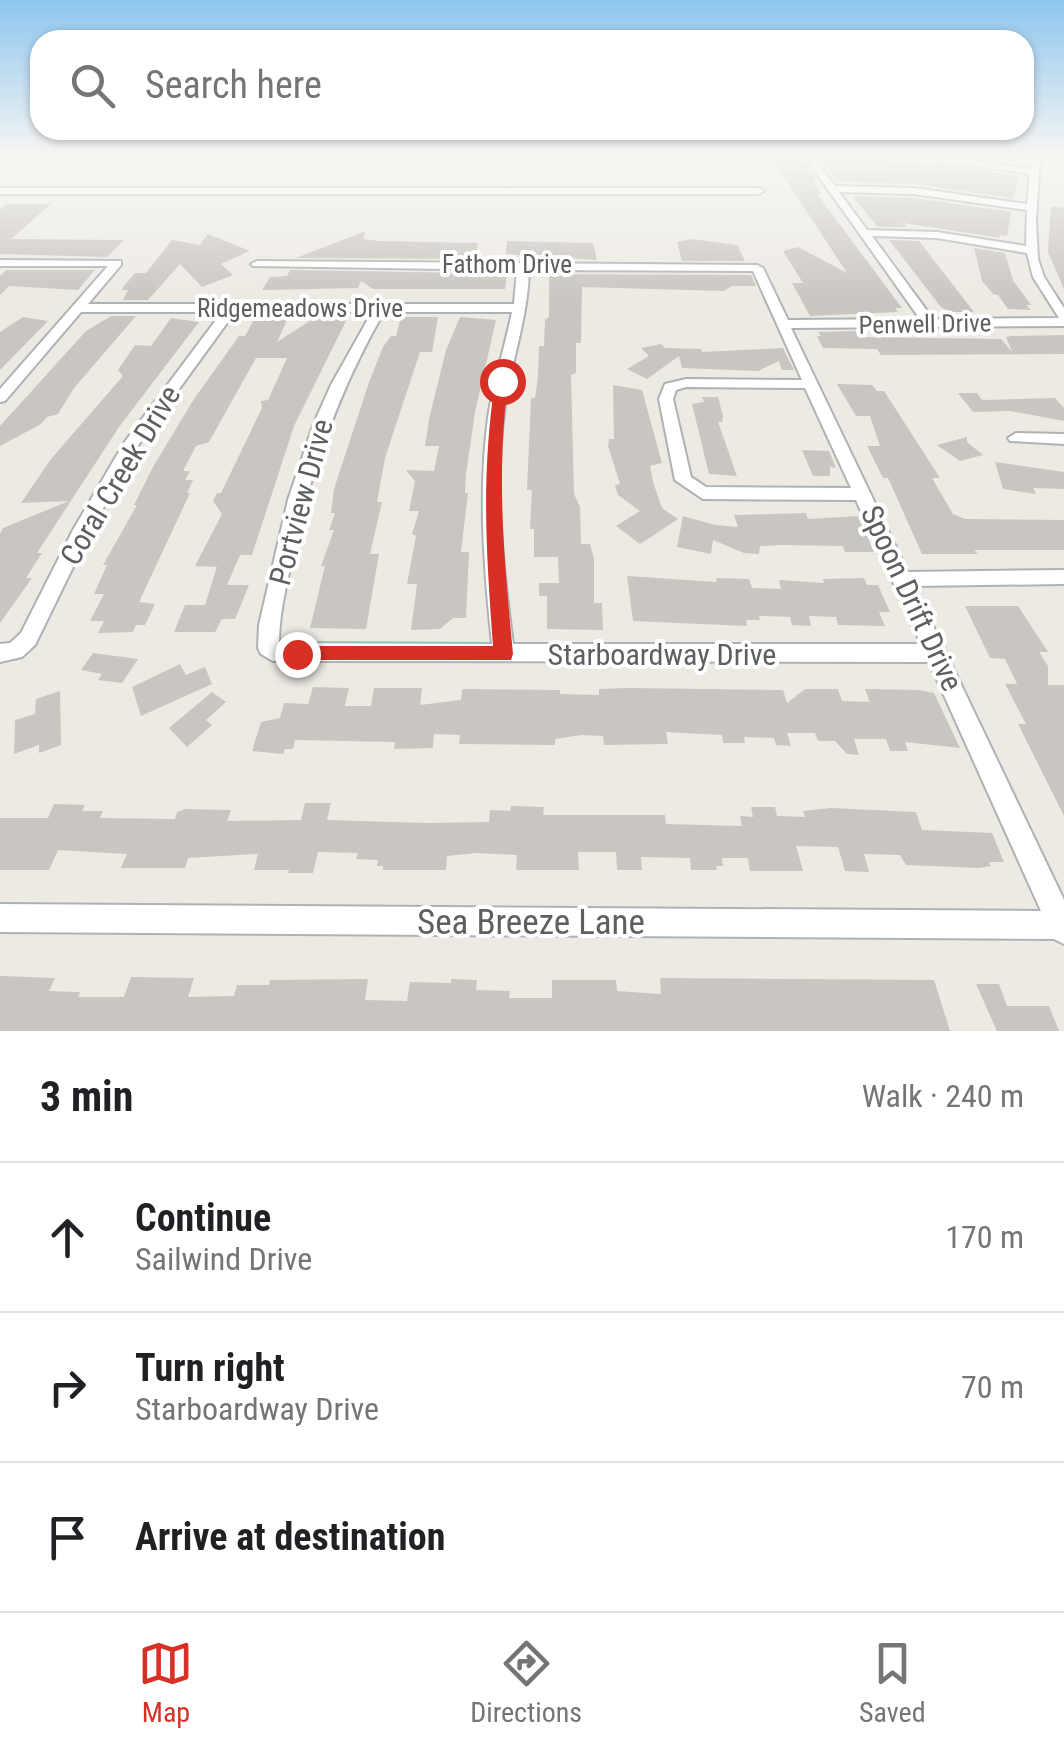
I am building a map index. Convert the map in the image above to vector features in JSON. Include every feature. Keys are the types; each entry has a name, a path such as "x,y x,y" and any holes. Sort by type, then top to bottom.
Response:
{"street":[{"path":"844,205 931,325"},
{"path":"1016,205 1030,207 1028,250 1041,284 1064,319"},
{"path":"865,233 937,236 1028,250"},
{"path":"0,263 117,264 0,398"},
{"name":"Fathom Drive","path":"257,264 757,268"},
{"path":"504,654 494,572 492,453 502,381 520,308 522,264"},
{"name":"Spoon Drift Drive","path":"757,268 1063,928"},
{"name":"Ridgemeadows Drive","path":"79,308 520,308"},
{"name":"Coral Creek Drive","path":"10,650 28,640 82,530 132,443 231,308"},
{"name":"Portview Drive","path":"268,648 287,528 310,450 341,376 380,308"},
{"name":"Penwell Drive","path":"785,324 931,325 1064,319"},
{"path":"813,384 686,383 670,387 666,398 683,480 702,492 864,494"},
{"path":"1016,438 1064,439"},
{"path":"903,579 1064,577"},
{"name":"Starboardway Drive","path":"268,648 297,654 937,653"},
{"name":"Sea Breeze Lane","path":"0,918 1063,928"}],"building":[{"path":"5,205 50,205 11,239 124,240 107,257 0,254 0,209"},
{"path":"803,205 825,205 902,308 895,308 898,312 810,316 792,283 803,283 783,251 798,247 847,273"},
{"path":"860,205 963,205 1011,212 1007,236 999,235 1000,238 903,223 907,227 878,227"},
{"path":"1051,206 1064,208 1064,289 1048,252"},
{"path":"366,231 363,239 379,241 478,243 475,259 296,258"},
{"path":"208,234 250,251 221,264 233,275 202,287 180,264 148,300 123,300 128,290 121,290 135,273 146,273 172,240 200,245"},
{"path":"693,239 737,245 745,261 682,261 677,242"},
{"path":"889,240 919,241 974,312 949,312 941,307"},
{"path":"507,241 593,243 597,260 506,254"},
{"path":"974,248 1005,253 1013,280 1031,310 1008,309 993,294 982,281"},
{"path":"6,270 95,270 78,290 9,286 0,295 0,276"},
{"path":"290,270 507,274 505,289 373,289 361,281 358,288 262,290 270,277 287,276"},
{"path":"549,274 751,275 756,286 732,286 724,291 582,287 581,343 576,343 576,373 571,375 574,494 580,507 581,544 590,544 594,559 594,603 602,603 603,630 547,629 547,596 539,596 539,583 559,583 558,557 534,557 534,529 530,529 532,490 527,490 531,398 535,398 539,346 544,346 545,320 549,317"},
{"path":"111,316 136,316 74,388 58,414 0,446 0,426 86,331"},
{"path":"23,317 48,321 0,370 0,332"},
{"path":"316,317 348,317 294,426 252,555 240,555 227,585 249,585 235,619 222,619 215,632 174,632 185,605 205,605 217,567 195,566 222,514 213,501 221,493 262,408 261,401 268,400 287,358 256,358 209,442 196,446 183,471 190,471 185,480 193,480 190,493 139,602 155,604 145,625 136,625 133,632 98,633 104,621 90,621 104,594 94,594 107,565 103,565 137,505 153,467 194,399 255,318 288,318 277,342"},
{"path":"401,317 438,317 432,352 420,352 385,458 377,502 382,502 370,554 379,554 366,629 310,628 325,566 321,566 334,530 329,530 335,513 331,513 334,489 369,382 383,347 391,336 396,336"},
{"path":"460,317 496,320 475,412 466,474 468,493 461,552 469,552 466,618 453,618 440,629 411,630 417,584 407,584 416,536 412,534 419,511 409,511 415,481 406,470 434,471 439,446 425,446 429,419 446,350"},
{"path":"171,318 199,322 119,427 37,553 42,553 26,578 32,578 0,623 3,528 69,501 21,503 51,459 123,376 118,370 135,345 151,346"},
{"path":"855,331 859,337 1001,339 1012,352 1006,337 1064,335 1064,354 881,355 877,349 823,348 817,336 821,336 818,332"},
{"path":"661,344 665,348 702,352 783,348 794,370 782,370 779,361 758,371 682,368 679,356 647,379 627,369 649,356 641,348"},
{"path":"837,384 872,385 877,391 884,391 940,478 932,478 953,514 965,519 1064,520 1064,550 922,554 888,478 883,478 867,446 880,446 870,416 856,416"},
{"path":"613,385 642,390 662,463 650,466 653,482 662,508 678,519 640,544 616,526 640,511 618,495 615,485 620,484 608,446 609,439 614,439"},
{"path":"958,393 977,393 982,400 1055,398 1064,408 1064,421 1010,411 973,412"},
{"path":"702,397 718,397 723,416 722,422 718,422 737,476 709,474 692,404 704,402"},
{"path":"967,437 967,442 983,455 960,461 937,445"},
{"path":"802,450 829,451 836,468 830,467 830,476 813,476"},
{"path":"995,462 1064,472 1064,489 1033,488 1036,494 1003,489"},
{"path":"806,513 808,519 858,516 874,552 845,552 843,546 782,545 760,546 759,554 744,553 713,540 711,554 677,547 683,516 738,527 734,515"},
{"path":"627,576 717,582 716,578 749,579 752,588 781,589 779,580 824,583 823,579 864,578 867,585 878,585 890,612 879,612 885,626 838,625 836,617 809,616 811,626 792,625 790,617 759,616 760,620 746,620 747,626 633,621"},
{"path":"965,606 1018,606 1048,652 1039,652 1048,666 1048,685 1064,685 1064,816 1018,724 1026,724 1005,684 1017,684 1005,659 990,658"},
{"path":"93,653 138,659 122,683 98,680 102,674 81,670"},
{"path":"180,664 186,675 205,667 212,684 141,716 132,687"},
{"path":"313,687 349,688 345,706 371,706 374,688 422,688 420,705 461,700 462,689 560,690 560,694 599,695 599,689 627,688 783,690 787,703 805,689 838,689 842,701 870,702 865,689 919,690 934,693 960,748 905,742 908,751 890,751 886,739 854,739 859,755 847,754 835,741 818,741 815,733 787,733 791,746 776,745 774,738 744,737 745,743 723,743 722,735 666,732 668,744 604,745 603,736 581,735 555,739 555,745 459,744 460,735 434,734 433,748 394,749 395,742 295,740 293,749 285,749 283,754 252,751 261,722 280,718 284,703 308,704"},
{"path":"60,691 61,745 39,753 39,745 14,754 15,720 35,714 36,699"},
{"path":"212,692 226,702 206,720 212,725 187,747 169,728"},
{"path":"305,803 331,803 327,820 427,823 489,822 490,810 510,811 511,806 544,807 543,815 665,815 666,824 742,826 740,816 753,817 751,807 775,807 777,816 805,817 803,811 831,808 916,812 922,830 992,833 1004,862 989,862 991,866 979,868 906,865 900,855 864,854 869,872 845,871 838,847 796,846 803,871 750,871 748,858 722,858 723,866 716,866 717,870 691,870 690,858 641,857 642,870 617,870 616,852 578,852 579,870 516,870 517,855 477,853 447,856 446,870 383,870 383,866 377,866 378,860 356,859 358,853 318,852 313,873 288,873 289,870 254,870 258,854 188,858 185,868 121,868 127,854 58,850 49,870 0,870 0,818 48,818 54,804 85,805 82,811 103,811 100,818 175,819 177,812 186,809 231,810 227,821 301,820"},
{"path":"0,976 55,978 49,991 80,992 78,997 124,997 131,977 194,978 188,997 234,996 237,985 269,985 270,980 368,979 365,1000 407,1001 410,982 451,983 451,979 477,980 476,990 510,991 509,998 552,998 552,980 616,980 617,991 661,994 660,978 934,980 950,1031 0,1031"},
{"path":"976,984 999,984 1007,1006 1049,1006 1059,1031 997,1031"}],"route":[{"path":"297,654 504,654 494,572 492,511 492,453 502,381"}]}
